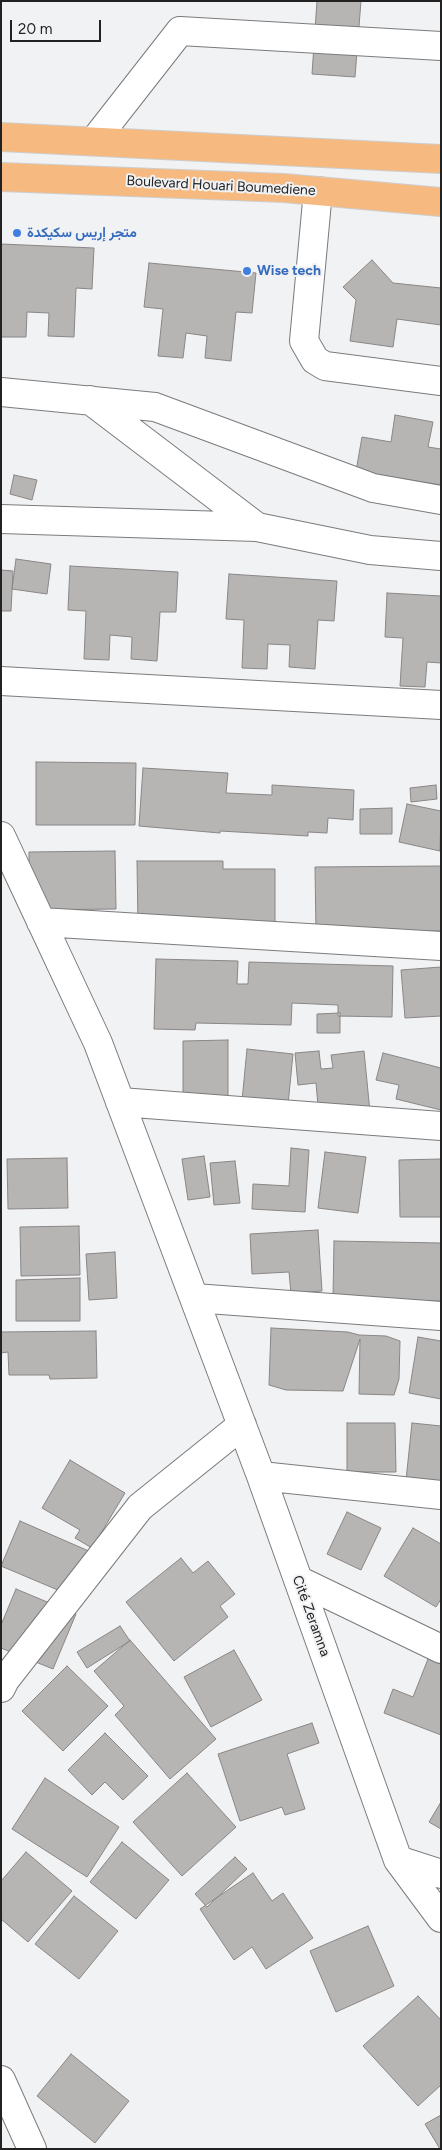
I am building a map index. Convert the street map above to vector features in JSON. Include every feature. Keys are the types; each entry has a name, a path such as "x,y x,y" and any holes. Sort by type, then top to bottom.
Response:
{"highway":[{"path":"1,137 441,159"},
{"name":"Boulevard Houari Boumediene","path":"1,176 38,176 318,191 441,202"}],"street":[{"path":"94,141 180,31 441,46"},
{"path":"318,191 304,341 315,360 325,366 441,381"},
{"path":"1,392 155,407 373,488 441,500"},
{"path":"90,400 257,527"},
{"path":"1,519 257,527 370,550 441,556"},
{"path":"1,681 441,705"},
{"name":"Cité Zeramna","path":"1,836 98,1043 261,1476 398,1860 441,1918"},
{"path":"41,922 441,946"},
{"path":"120,1102 441,1126"},
{"path":"194,1298 441,1316"},
{"path":"1,1688 5,1680 140,1508 242,1425"},
{"path":"261,1476 441,1495"},
{"path":"298,1580 441,1649"},
{"path":"398,1860 441,1874"},
{"path":"1,2080 32,2149"}],"building":[{"path":"317,1 361,1 355,77 312,74"},
{"path":"1,244 94,248 92,289 76,288 74,337 48,336 49,313 27,312 26,337 1,337"},
{"path":"372,260 393,283 441,288 441,325 397,319 393,347 350,341 356,300 343,287"},
{"path":"149,263 256,273 252,313 236,312 231,361 205,358 207,336 186,333 183,358 158,356 163,309 144,307"},
{"path":"395,415 433,422 428,447 441,449 441,485 356,471 362,437 391,442"},
{"path":"14,475 37,480 32,500 10,494"},
{"path":"16,559 51,564 47,594 12,589"},
{"path":"70,566 178,572 176,612 160,612 157,661 131,659 132,637 110,635 109,660 84,659 86,611 68,610"},
{"path":"1,570 13,571 11,611 1,611"},
{"path":"229,574 337,581 334,621 318,620 315,669 289,667 290,645 268,644 267,669 242,668 244,620 226,619"},
{"path":"387,593 441,596 441,663 427,662 425,687 400,686 403,638 385,637"},
{"path":"36,762 136,763 135,825 36,825"},
{"path":"143,768 228,773 226,793 272,795 272,785 354,790 353,820 328,818 327,833 308,832 308,836 220,831 220,833 139,826"},
{"path":"436,785 437,799 411,802 410,788"},
{"path":"407,804 441,811 440,851 399,842"},
{"path":"392,808 392,834 360,834 360,809"},
{"path":"115,851 116,909 29,910 29,852"},
{"path":"137,861 223,861 223,869 275,869 275,931 138,925"},
{"path":"441,866 441,931 316,932 315,867"},
{"path":"156,959 238,961 237,984 248,984 249,962 393,966 392,1017 338,1016 338,1005 292,1003 291,1025 196,1023 195,1030 154,1029"},
{"path":"441,967 441,1016 405,1018 401,970"},
{"path":"340,1013 340,1033 317,1033 317,1014"},
{"path":"228,1040 228,1102 183,1103 183,1041"},
{"path":"247,1049 293,1054 287,1115 241,1111"},
{"path":"319,1051 321,1069 333,1068 331,1055 364,1051 370,1112 319,1117 316,1083 298,1085 295,1053"},
{"path":"383,1053 441,1068 441,1110 396,1099 399,1085 376,1080"},
{"path":"291,1148 309,1150 305,1212 252,1209 253,1184 289,1186"},
{"path":"325,1152 366,1157 358,1213 318,1208"},
{"path":"204,1156 210,1197 188,1200 182,1159"},
{"path":"67,1158 68,1208 8,1209 7,1159"},
{"path":"441,1159 441,1217 400,1217 399,1160"},
{"path":"235,1161 240,1203 214,1205 210,1163"},
{"path":"79,1226 80,1275 21,1276 20,1227"},
{"path":"318,1230 322,1291 291,1293 289,1272 252,1274 250,1234"},
{"path":"334,1241 441,1243 441,1301 333,1299"},
{"path":"115,1252 117,1298 89,1300 86,1254"},
{"path":"80,1278 80,1321 16,1321 16,1280"},
{"path":"271,1328 348,1332 359,1335 386,1336 400,1341 399,1379 394,1395 359,1394 360,1339 343,1391 286,1390 269,1385"},
{"path":"96,1331 97,1378 50,1379 49,1375 9,1375 8,1352 1,1353 1,1332"},
{"path":"418,1337 441,1341 441,1399 409,1393"},
{"path":"347,1423 395,1423 396,1472 347,1472"},
{"path":"412,1423 441,1426 441,1484 406,1480"},
{"path":"70,1460 125,1493 92,1548 75,1538 80,1530 42,1508"},
{"path":"347,1512 381,1528 361,1570 327,1554"},
{"path":"20,1521 91,1552 72,1596 1,1566"},
{"path":"413,1528 441,1544 441,1599 436,1607 384,1576"},
{"path":"181,1558 193,1573 208,1561 235,1594 220,1606 228,1617 174,1661 126,1602"},
{"path":"16,1589 76,1614 53,1669 1,1648 1,1625"},
{"path":"120,1626 130,1641 87,1668 77,1652"},
{"path":"130,1640 216,1739 170,1779 115,1715 124,1706 94,1671"},
{"path":"234,1650 262,1700 211,1727 184,1677"},
{"path":"428,1659 441,1664 441,1735 384,1713 393,1689 413,1697"},
{"path":"67,1666 108,1706 63,1751 22,1711"},
{"path":"312,1723 319,1743 287,1754 305,1809 285,1815 282,1807 240,1821 218,1754"},
{"path":"105,1733 148,1776 123,1800 105,1782 92,1795 68,1770"},
{"path":"187,1773 236,1827 182,1876 133,1822"},
{"path":"45,1778 119,1827 87,1877 12,1829"},
{"path":"441,1802 441,1829 429,1822"},
{"path":"122,1842 169,1880 136,1919 90,1882"},
{"path":"26,1852 72,1891 28,1942 1,1919 1,1881"},
{"path":"235,1857 247,1869 207,1907 195,1894"},
{"path":"253,1873 272,1901 283,1893 313,1938 266,1969 252,1947 234,1960 200,1909"},
{"path":"74,1896 118,1931 79,1979 35,1944"},
{"path":"368,1926 394,1986 336,2012 310,1951"},
{"path":"418,1996 441,2020 441,2085 418,2106 363,2046"},
{"path":"71,2054 129,2101 95,2143 37,2096"},
{"path":"441,2115 441,2149 440,2149 425,2124"}],"place":[{"name":"متجر إريس سكيكدة","path":"17,233"},
{"name":"Wise tech","path":"247,271"}]}
